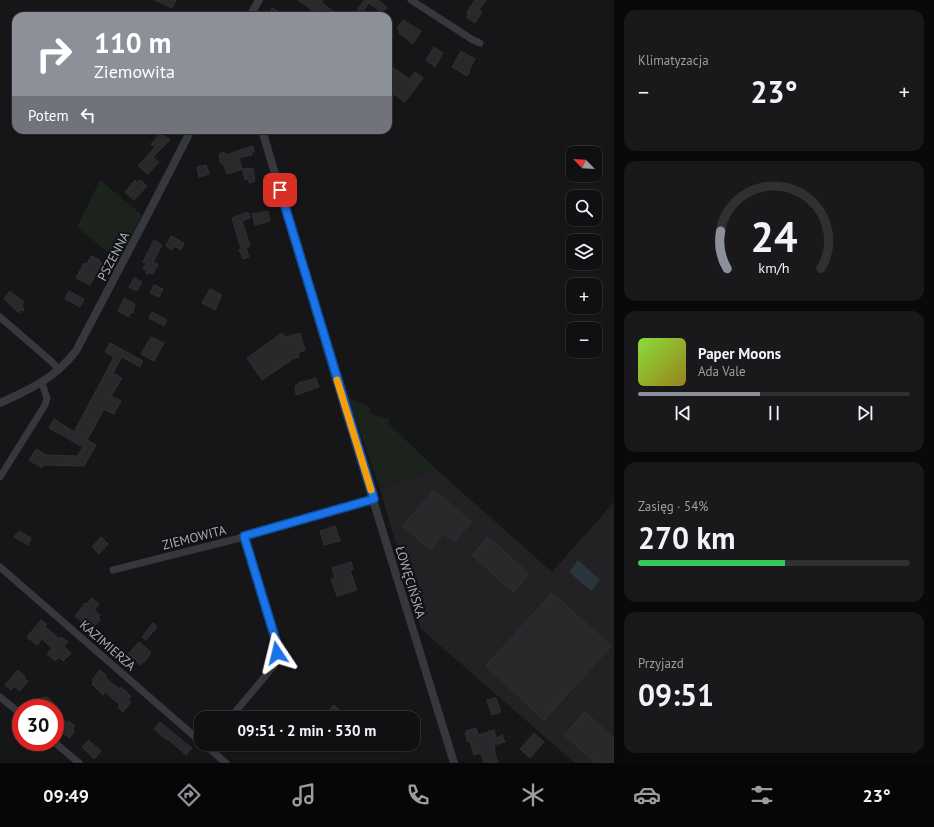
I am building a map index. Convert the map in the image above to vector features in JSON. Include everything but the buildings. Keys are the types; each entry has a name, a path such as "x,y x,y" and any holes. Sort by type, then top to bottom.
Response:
{"street":[{"path":"252,12 259,0"},
{"path":"411,0 480,43"},
{"name":"PSZENNA","path":"0,403 42,383 59,370 72,356 86,334 189,134"},
{"name":"ŁOWĘCIŃSKA","path":"263,134 345,409 374,499 454,763"},
{"path":"0,317 52,362 59,370"},
{"path":"0,477 45,405 47,398 42,383"},
{"name":"ZIEMOWITA","path":"113,570 244,536 374,499"},
{"path":"236,711 273,667 277,649 244,536"},
{"name":"KAZIMIERZA","path":"0,567 194,735"},
{"path":"0,696 12,706"},
{"path":"64,750 79,763"},
{"name":"KAZIMIERZA","path":"213,751 226,763"}],"shaded area":[{"path":"100,180 142,215 118,261 77,227"},
{"path":"348,396 353,400 369,406 371,414 389,419 389,424 436,469 380,489"},
{"path":"436,469 552,572 614,502 614,763 575,763 421,629 380,489"},
{"path":"578,560 600,580 591,591 569,572"}],"slow traffic":[{"path":"337,380 371,490"}],"route":[{"path":"277,653 276,641 244,536 374,499 345,409 280,190"}]}
